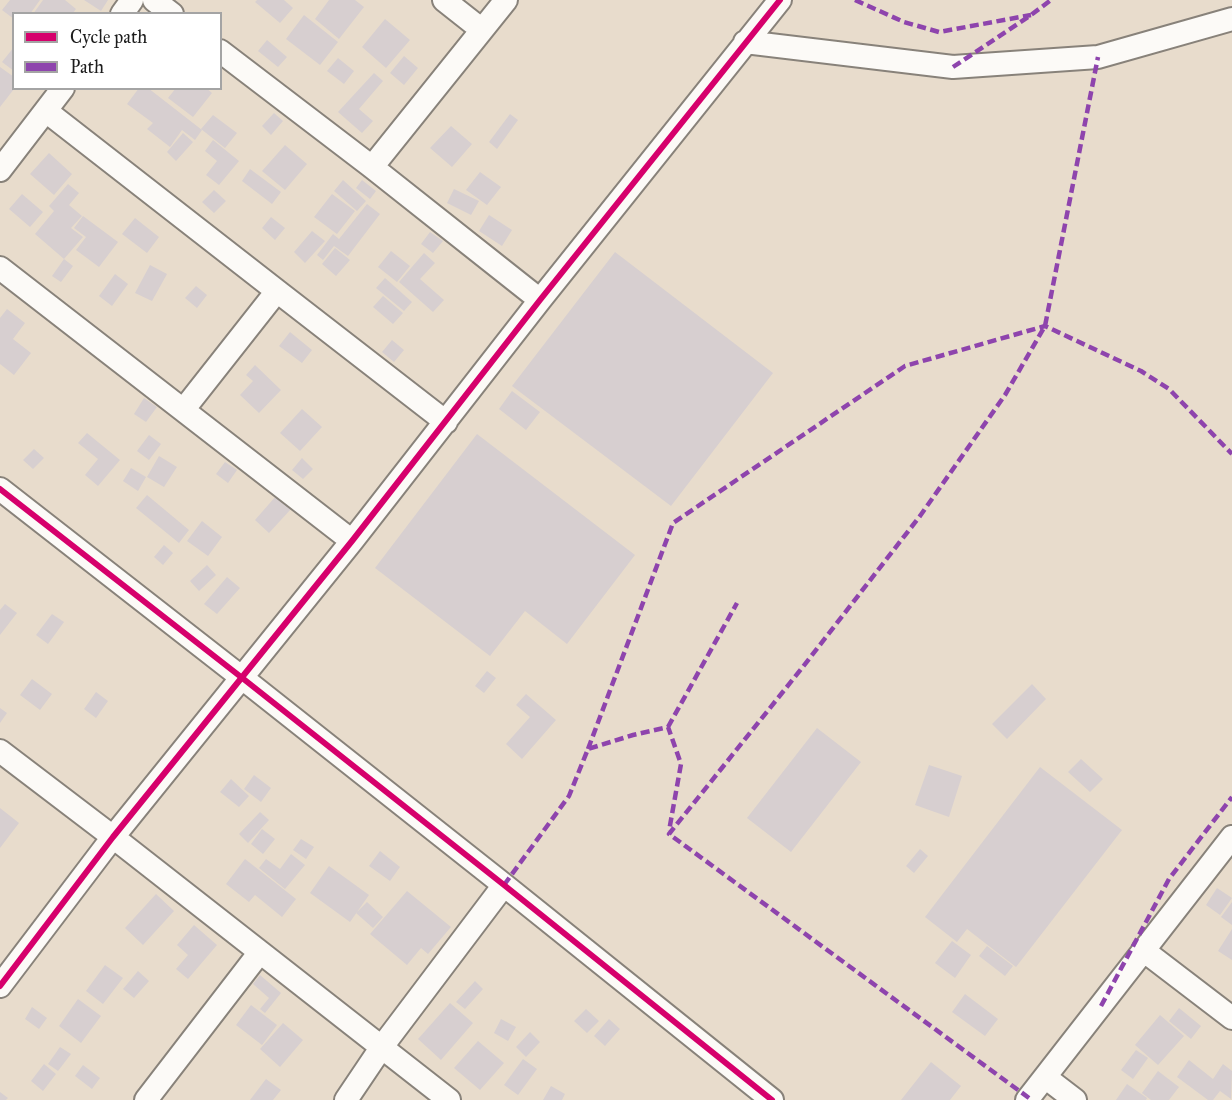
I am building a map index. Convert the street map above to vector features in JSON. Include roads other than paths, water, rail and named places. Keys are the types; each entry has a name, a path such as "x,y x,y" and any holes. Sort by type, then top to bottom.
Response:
{"street":[{"path":"154,0 169,12"},
{"path":"444,0 482,30"},
{"path":"372,167 506,0"},
{"path":"0,986 8,958 114,837 780,0"},
{"path":"745,42 953,67 1098,57 1232,19"},
{"path":"222,53 540,300"},
{"path":"0,170 62,90"},
{"path":"46,111 446,422"},
{"path":"0,268 352,540"},
{"path":"184,409 277,291"},
{"path":"0,489 504,885 772,1100"},
{"path":"0,751 114,837 449,1100"},
{"path":"1027,1100 1232,837"},
{"path":"346,1100 381,1048 504,885"},
{"path":"1143,950 1232,1018"},
{"path":"146,1100 260,952"},
{"path":"1046,1077 1075,1100"}]}
